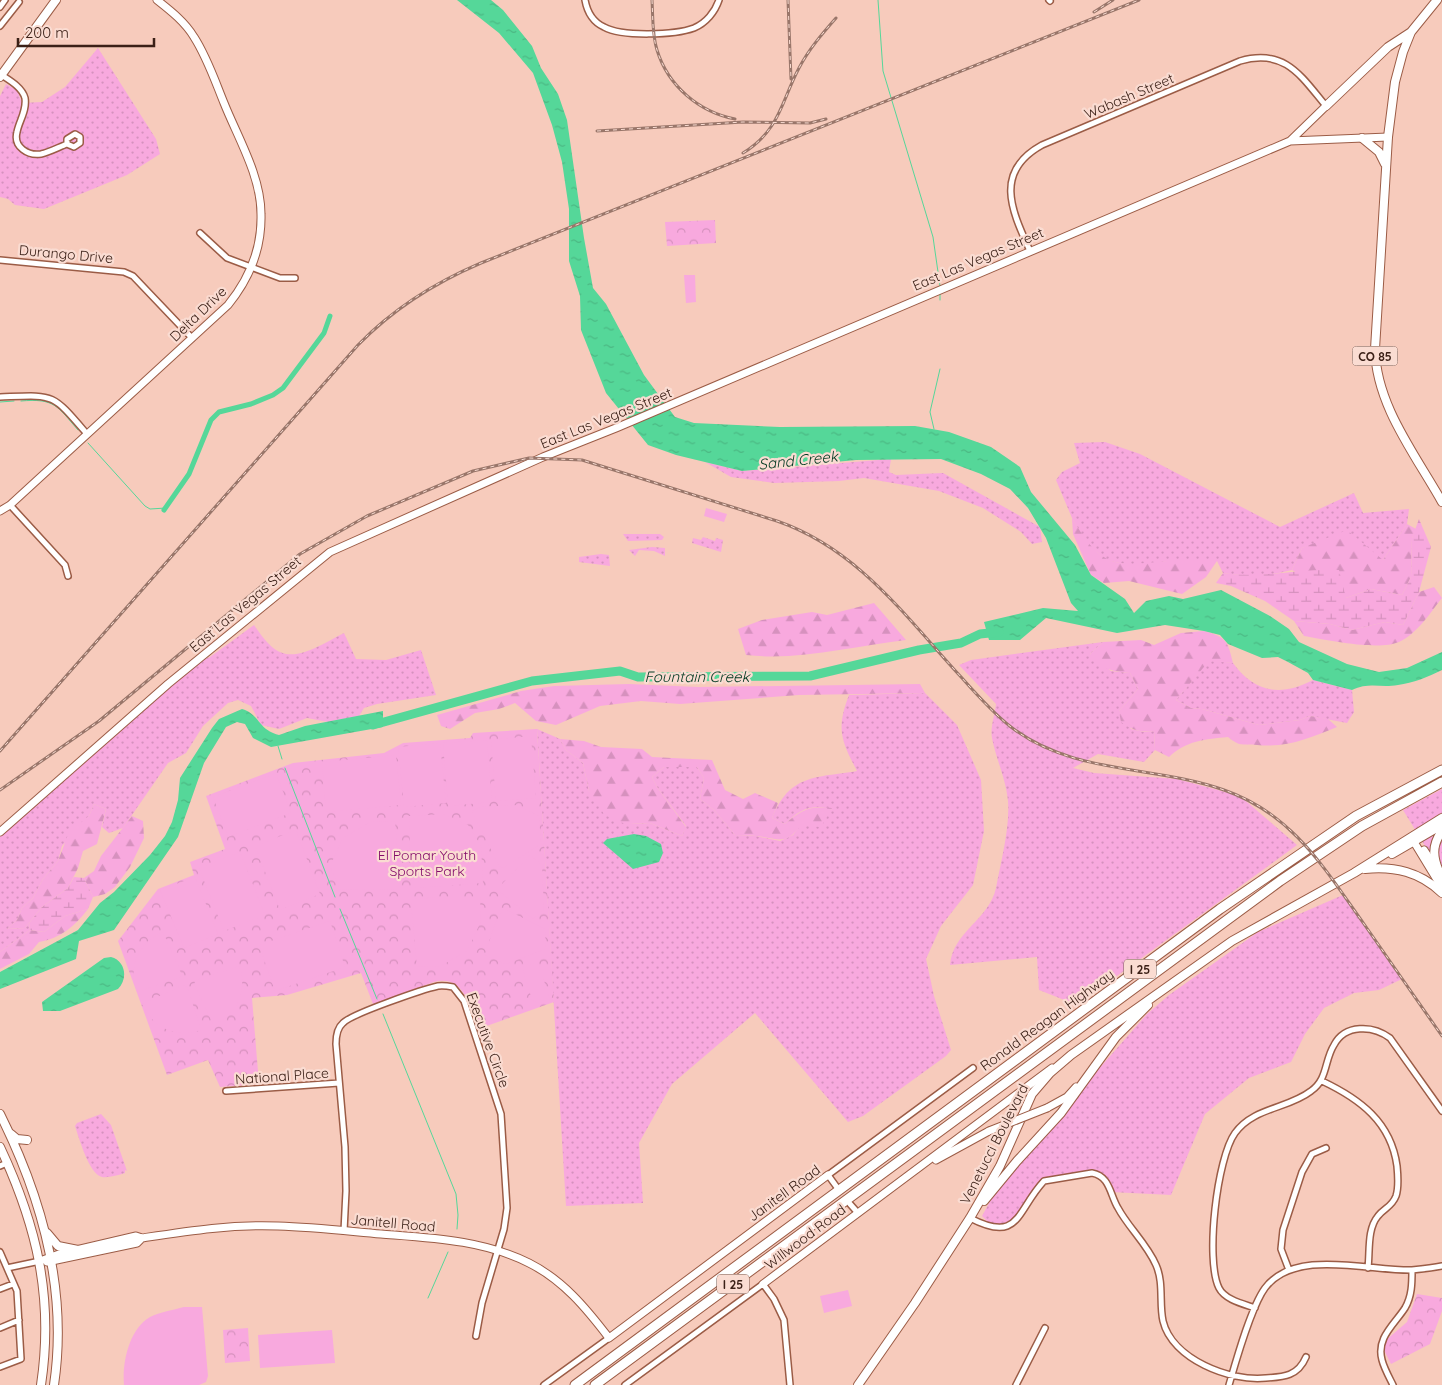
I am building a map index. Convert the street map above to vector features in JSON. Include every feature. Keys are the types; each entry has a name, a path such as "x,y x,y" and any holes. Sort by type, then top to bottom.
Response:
{"highway":[{"name":"Ronald Reagan Highway","path":"576,1385 1294,857 1376,805 1442,770"},
{"name":"Ronald Reagan Highway","path":"595,1385 1296,870 1362,826 1442,782"}],"main road":[{"path":"0,75 56,0"},
{"name":"CO 85","path":"1437,0 1411,32 1397,70 1388,137 1375,349 1376,369 1392,416 1442,502"},
{"path":"1326,106 1388,47 1411,32"},
{"path":"1362,138 1379,152 1387,169"},
{"path":"1414,839 1442,818"},
{"path":"1414,839 1442,825"},
{"path":"1441,876 1434,851 1442,831"},
{"name":"Venetucci Boulevard","path":"1354,873 1365,869 1414,839"},
{"name":"Venetucci Boulevard","path":"858,1385 920,1296 970,1218 1000,1166 1032,1094 1050,1073 1071,1055 1232,941 1414,839"},
{"path":"1365,869 1386,868 1406,871 1425,879 1442,893"},
{"name":"Venetucci Boulevard","path":"970,1218 1016,1161 1061,1113 1122,1031 1161,993"},
{"path":"0,1114 20,1159 45,1230 51,1260 58,1325 54,1385"},
{"path":"8,1130 14,1138 27,1140 22,1145 20,1159"},
{"path":"0,1147 4,1165 33,1232 40,1261 45,1329 41,1385"},
{"path":"45,1230 58,1246 78,1250"}],"street":[{"path":"0,7 5,0"},
{"name":"Delta Drive","path":"0,511 10,505 228,304 244,283 252,268 261,227 261,206 256,181 201,48 182,22 157,0"},
{"path":"585,0 590,15 606,29 622,33 649,33 694,28 709,18 718,0"},
{"path":"0,26 19,2"},
{"name":"Wabash Street","path":"1030,251 1013,211 1011,185 1015,171 1023,159 1042,145 1240,61 1255,57 1272,58 1285,63 1300,75 1326,106"},
{"path":"0,75 18,87 24,98 24,116 16,134 18,146 27,153 40,154 67,144"},
{"name":"East Las Vegas Street","path":"1290,141 1326,106"},
{"name":"East Las Vegas Street","path":"0,832 161,690 330,552 542,457 678,402 1290,141 1388,137"},
{"path":"200,233 227,258 280,278 295,278"},
{"name":"Durango Drive","path":"0,260 124,272 133,276 192,338"},
{"path":"0,397 51,397 66,409 88,434"},
{"path":"10,505 65,565 68,576"},
{"path":"1414,839 1441,876"},
{"path":"1414,839 1442,888"},
{"name":"Executive Circle","path":"344,1231 346,1166 336,1038 342,1023 350,1018 437,986 448,986 457,991 471,1022 503,1122 507,1208 498,1250 482,1303 476,1336"},
{"path":"1255,1308 1229,1298 1220,1290 1215,1274 1212,1217 1229,1145 1236,1132 1249,1119 1310,1092 1322,1081 1333,1045 1338,1038 1358,1028 1382,1031 1390,1038 1442,1111"},
{"name":"Willwood Road","path":"625,1385 1071,1055"},
{"name":"Willwood Road","path":"904,1180 941,1156 989,1131 1046,1108 1067,1097 1095,1065"},
{"name":"Janitell Road","path":"544,1385 973,1068"},
{"path":"1322,1081 1351,1095 1379,1122 1388,1134 1395,1151 1398,1190 1391,1206 1382,1212 1373,1224 1368,1268"},
{"name":"National Place","path":"226,1091 339,1082"},
{"path":"1290,1270 1282,1250 1283,1230 1302,1172 1312,1154 1326,1148"},
{"path":"970,1218 995,1229 1002,1228 1014,1221 1044,1181 1092,1173 1098,1174 1105,1178 1118,1208 1156,1264 1160,1278 1163,1321 1175,1345 1193,1360 1232,1374 1262,1379 1294,1374 1302,1366 1306,1357"},
{"path":"828,1175 836,1186"},
{"path":"850,1204 858,1213"},
{"name":"Janitell Road","path":"51,1260 78,1250 136,1236 142,1238 195,1229 237,1226 277,1226 464,1242 498,1250 531,1264 563,1286 586,1309 609,1338"},
{"name":"Janitell Road","path":"7,1268 137,1243 142,1238"},
{"path":"0,1252 18,1295 21,1359 0,1367"},
{"path":"1228,1385 1255,1308 1268,1284 1290,1270 1316,1265 1412,1270 1442,1266"},
{"path":"1393,1385 1382,1360 1382,1340 1405,1307 1411,1293 1412,1270"},
{"path":"0,1289 14,1284"},
{"path":"763,1284 774,1299 784,1320 790,1385"},
{"path":"0,1328 19,1320"},
{"path":"1016,1385 1045,1328"}],"green space":[{"path":"98,48 156,139 160,154 127,175 44,209 15,205 8,199 0,197 0,96 6,84 17,90 22,103 42,102 65,87"},
{"path":"715,220 716,243 667,246 665,222"},
{"path":"684,275 695,275 696,302 686,303"},
{"path":"1105,442 1140,454 1280,527 1354,493 1363,513 1409,509 1407,524 1383,560 1331,539 1302,548 1292,570 1266,575 1223,573 1217,561 1169,561 1133,566 1106,560 1087,544 1072,518 1056,480 1062,472 1080,463 1074,443"},
{"path":"891,459 889,472 896,475 943,473 1040,527 1042,542 1032,544 1021,532 983,508 939,491 864,478 839,481 774,483 731,477 705,462 742,471"},
{"path":"706,508 727,514 724,522 704,516"},
{"path":"1072,518 1091,546 1100,555 1120,563 1133,564 1179,560 1217,561 1206,577 1182,594 1129,581 1104,583 1091,575 1073,534"},
{"path":"1419,519 1431,547 1419,592 1403,625 1385,622 1352,630 1330,624 1294,621 1265,601 1231,586 1216,583 1223,573 1252,575 1310,570 1339,570 1346,598 1371,589 1402,595 1411,577 1412,538"},
{"path":"1407,524 1416,529 1412,538 1411,577 1402,595 1371,589 1346,598 1292,570 1302,548 1347,530 1383,560"},
{"path":"623,534 660,534 664,537 662,540 628,541"},
{"path":"703,537 715,541 716,538 723,540 721,552 692,543 693,538 701,540"},
{"path":"652,547 665,548 665,556 654,551 639,550 635,556 629,550"},
{"path":"601,554 609,555 610,566 579,562 579,557"},
{"path":"1434,587 1442,598 1418,628 1399,642 1366,645 1304,636 1294,621 1330,624 1352,630 1385,622 1403,625 1419,592"},
{"path":"874,603 906,640 786,656 746,655 738,629 762,620 812,612 827,615"},
{"path":"254,625 272,647 280,652 289,654 308,651 344,633 356,659 386,660 421,650 436,695 377,704 364,708 359,716 328,722 307,718 279,729 261,725 251,706 238,700 228,703 203,726 186,753 168,763 123,828 109,833 102,827 106,809 94,804 89,816 62,846 58,861 43,879 33,898 22,908 17,920 7,929 25,928 29,923 30,930 0,952 0,832 193,664 210,657"},
{"path":"1204,631 1217,635 1225,641 1233,663 1209,661 1176,700 1191,708 1202,709 1259,725 1300,720 1310,716 1328,719 1337,727 1288,744 1268,746 1241,744 1228,737 1189,744 1169,757 1155,750 1154,731 1145,732 1137,730 1121,722 1119,711 1138,689 1130,673 1102,667 1090,654 1103,642 1141,640 1154,645 1181,633"},
{"path":"1103,642 1090,654 1111,671 1130,673 1138,689 1119,711 1131,729 1144,732 1154,731 1155,750 1144,762 1098,754 1073,768 1094,773 1177,779 1240,796 1297,845 1077,1005 1039,990 1037,957 950,965 957,943 986,909 992,899 996,888 1008,822 1008,801 1005,785 992,738 992,725 996,704 959,665 971,660"},
{"path":"1209,660 1233,663 1250,681 1269,689 1290,689 1313,680 1352,690 1354,712 1347,723 1310,716 1300,720 1259,725 1202,709 1191,708 1176,700"},
{"path":"629,684 698,687 920,684 925,693 799,695 680,704 641,701 600,706 556,725 536,721 515,703 499,709 475,713 450,729 441,726 437,715 521,691 554,686"},
{"path":"925,693 957,725 981,780 984,831 973,885 941,926 926,959 934,996 951,1050 946,1056 863,1116 848,1122 755,1013 672,1084 639,1143 643,1203 566,1206 537,729 560,739 566,750 583,763 589,791 630,824 650,823 682,836 686,826 657,787 652,777 664,767 697,767 704,778 700,799 714,810 735,835 756,836 780,841 793,835 801,824 832,809 818,807 806,809 785,824 772,818 787,793 796,786 816,777 857,771 847,751 842,734 843,717 849,695"},
{"name":"El Pomar Youth Sports Park","path":"537,729 554,1002 478,1029 464,994 452,983 444,981 434,982 373,1004 361,973 287,995 252,998 259,1084 220,1087 208,1060 167,1075 118,941 158,889 194,875 190,862 225,849 206,796 293,763 384,753 403,743 470,738 473,733"},
{"path":"531,736 536,798 496,801 491,740"},
{"path":"560,739 584,741 601,747 642,749 652,757 712,760 725,790 743,799 755,793 778,803 772,818 785,824 806,810 812,808 832,808 821,827 801,825 786,839 735,835 714,810 700,799 704,778 697,767 664,767 652,777 686,827 682,836 650,823 630,824 618,822 604,814 589,791 583,763 566,750"},
{"path":"487,740 492,802 448,806 443,743"},
{"path":"440,743 446,803 404,807 398,747"},
{"path":"396,755 401,805 326,812 322,762"},
{"path":"276,773 291,813 228,837 213,797"},
{"path":"1442,789 1442,872 1441,872 1403,810"},
{"path":"94,804 106,809 97,844 83,851 78,868 68,888 42,907 25,928 7,929 17,920 22,908 33,898 43,879 58,861 69,832 89,816"},
{"path":"518,805 539,816 541,844 503,868 499,866 472,811 480,807"},
{"path":"444,814 468,825 481,846 483,883 415,888 411,884 409,816"},
{"path":"132,816 143,821 144,838 130,867 115,887 105,894 93,897 84,878 94,871 101,856"},
{"path":"395,821 400,885 396,889 340,890 330,866 343,838 370,822"},
{"path":"296,830 320,894 280,910 255,846"},
{"path":"240,852 265,915 224,931 199,868"},
{"path":"530,855 542,865 544,909 533,919 499,891 499,887"},
{"path":"74,877 84,878 93,897 88,909 65,916 44,932 30,930 29,923 42,907 68,888"},
{"path":"195,877 218,934 184,948 160,890"},
{"path":"1343,895 1402,979 1379,990 1354,993 1324,1008 1305,1034 1291,1062 1249,1078 1205,1114 1171,1195 1111,1192 1105,1179 1092,1173 1052,1178 1039,1186 1015,1221 995,1229 982,1216 1003,1178 1147,1014 1169,995 1258,932"},
{"path":"480,897 481,921 468,950 441,966 417,967 411,903 415,899"},
{"path":"88,909 66,931 54,938 39,942 29,954 0,969 0,952 30,930 44,932 65,916"},
{"path":"505,909 545,929 546,949 506,964 485,955 496,923"},
{"path":"330,921 345,967 275,991 259,945"},
{"path":"163,932 181,973 180,977 137,992 134,973 137,956 147,942"},
{"path":"534,963 539,965 549,996 537,1002 532,1000 523,970 524,966"},
{"path":"239,966 242,984 239,1001 229,1015 213,1024 194,984 196,980"},
{"path":"183,985 187,987 201,1030 182,1033 166,1029 152,1019 142,1004"},
{"path":"101,1114 111,1125 127,1171 125,1170 125,1173 111,1177 102,1177 93,1169 85,1155 75,1126 77,1123"},
{"path":"848,1290 852,1306 824,1313 820,1296"},
{"path":"1417,1294 1442,1298 1442,1311 1430,1344 1391,1364 1385,1352 1385,1341 1407,1322"},
{"path":"184,1307 202,1307 208,1376 206,1382 199,1385 124,1385 124,1367 128,1347 143,1322 162,1312"},
{"path":"248,1328 250,1361 225,1363 223,1330"},
{"path":"332,1330 335,1363 260,1368 258,1335"}],"water":[{"name":"Sand Creek","path":"457,0 491,0 503,10 532,46 541,68 558,94 567,120 593,288 606,304 644,375 675,417 694,423 780,427 915,426 949,432 991,447 1020,467 1031,492 1075,545 1091,575 1125,599 1134,613 1146,601 1169,596 1183,599 1221,590 1270,616 1289,629 1299,642 1347,664 1379,672 1407,668 1442,652 1442,670 1404,684 1364,686 1352,690 1313,680 1308,673 1278,657 1262,658 1228,644 1220,635 1165,625 1117,633 1046,618 1020,640 989,640 984,622 1043,608 1078,611 1071,603 1046,538 1028,508 1010,489 981,474 941,459 856,460 742,471 676,455 648,445 606,393 581,330 580,296 569,261 569,209 562,162 552,125 533,73 499,33"},
{"path":"242,709 253,715 267,729 279,735 305,726 383,711 383,727 271,747 253,738 245,724 237,722 226,727 204,763 178,837 114,930 79,941 76,959 0,989 0,972 78,930 100,903 114,892 150,855 165,836 172,822 178,800 180,778 219,719"},
{"path":"634,834 646,836 661,844 663,853 659,862 633,869 603,843 607,839"},
{"path":"111,957 120,962 124,971 123,980 118,989 60,1011 43,1011 42,1002 104,958"}],"waterway":[{"path":"878,0 883,71 933,237 940,286"},
{"path":"940,292 940,300"},
{"path":"164,510 189,474 211,420 219,412 251,404 273,395 283,388 324,333 330,316"},
{"path":"934,429 930,412 940,369"},
{"path":"0,402 14,401"},
{"path":"21,401 41,401 54,405 60,409 78,430"},
{"path":"88,443 145,506 150,509 166,508"},
{"name":"Fountain Creek","path":"373,725 532,681 620,671 638,677 810,676 919,650 961,643 980,634 999,632"},
{"path":"278,746 282,759"},
{"path":"285,768 335,897"},
{"path":"340,909 377,999"},
{"path":"383,1014 456,1194 457,1229"},
{"path":"428,1298 448,1252"}],"railway":[{"path":"652,0 655,44 669,75 677,86 697,104 722,116 735,119"},
{"path":"788,0 791,79"},
{"path":"1094,12 1113,0"},
{"path":"0,751 358,345 386,319 415,298 447,279 481,263 1139,0"},
{"path":"743,153 765,135 772,125 803,61 836,18"},
{"path":"597,131 743,122 810,123 826,119"},
{"path":"0,790 99,721 300,554 367,516 473,471 529,458 582,460 777,521 806,533 832,549 856,567 900,608 992,710 1011,727 1035,742 1061,754 1087,761 1170,776 1224,790 1248,800 1269,813 1288,828 1320,863 1442,1036"}]}
